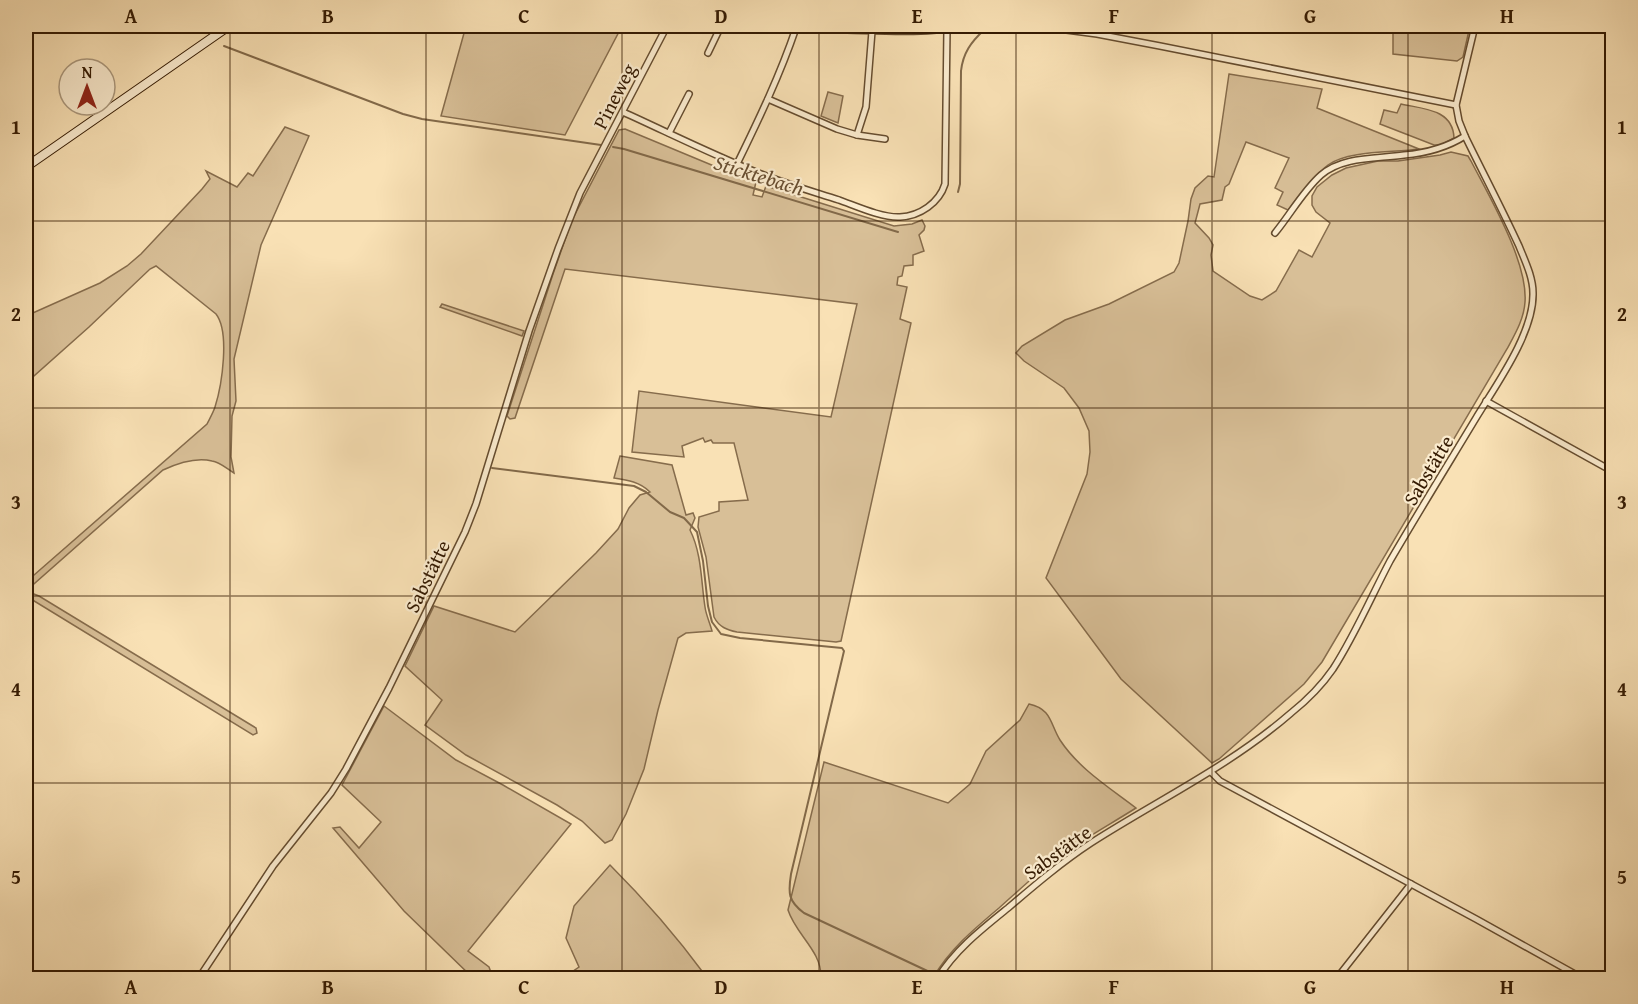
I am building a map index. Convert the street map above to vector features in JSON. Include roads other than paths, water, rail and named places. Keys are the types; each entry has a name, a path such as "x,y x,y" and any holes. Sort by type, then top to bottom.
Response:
{"main road":[{"path":"26,167 230,26"}],"street":[{"name":"Pineweg","path":"604,148 667,26"},
{"path":"708,53 721,26"},
{"path":"778,26 872,31 912,28 947,29 962,26"},
{"path":"1036,26 1097,34 1456,105"},
{"name":"Sabstätte","path":"938,978 969,941 1066,860 1211,772 1291,714 1315,691 1332,671 1390,561 1515,351 1525,330 1533,301 1533,283 1516,241 1465,136 1456,105 1475,26"},
{"path":"737,164 768,99 796,28"},
{"path":"623,112 768,176 890,216 898,217 919,213 943,193 945,184 947,29"},
{"path":"857,135 866,107 872,31"},
{"path":"669,133 689,94"},
{"path":"768,99 837,129 885,139"},
{"path":"1275,233 1320,176 1333,167 1364,159 1437,150 1465,136"},
{"name":"Sabstätte","path":"199,978 273,866 346,769 384,698 465,532 558,249 580,193 604,148"},
{"path":"1486,401 1612,471"},
{"path":"1211,772 1220,781 1582,978"},
{"path":"1336,978 1411,884"}],"waterway":[{"name":"Sticktebach","path":"958,192 960,184 961,71 968,48 984,30"},
{"path":"224,46 403,114 422,119 601,145"},
{"name":"Sticktebach","path":"613,147 898,232"},
{"path":"492,468 634,486 646,492 670,512 684,518 697,532 708,606 712,622 721,634 842,648 844,651 791,874 790,896 795,905 804,913 936,975"}]}
